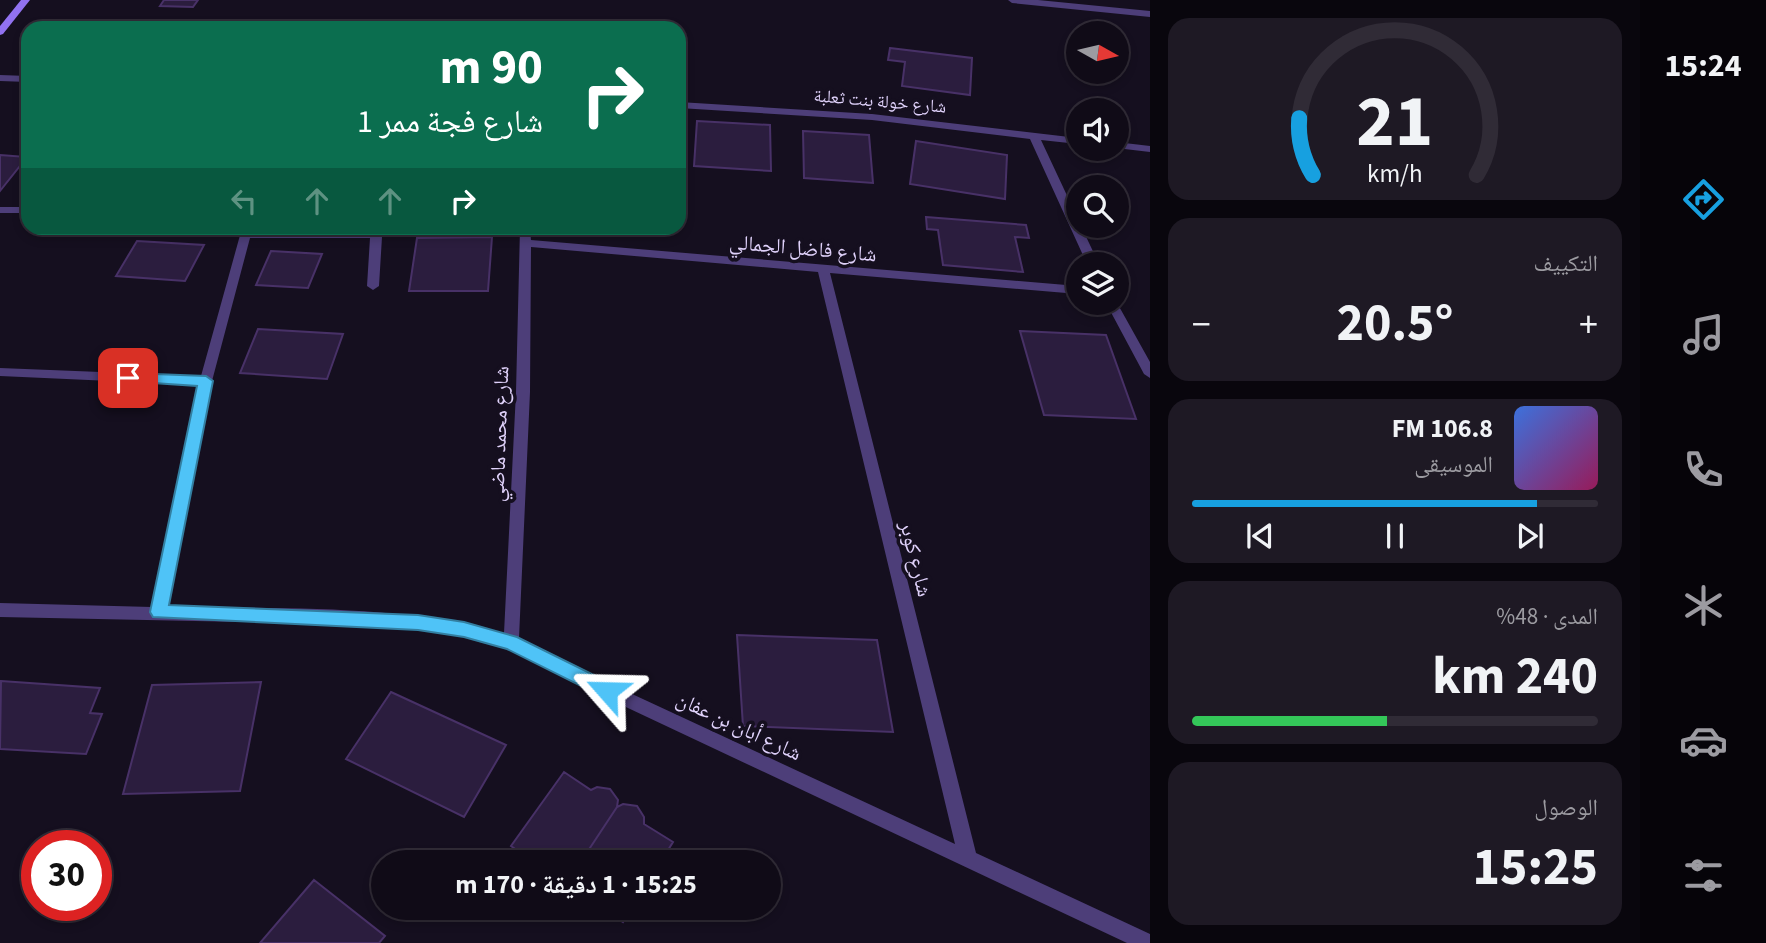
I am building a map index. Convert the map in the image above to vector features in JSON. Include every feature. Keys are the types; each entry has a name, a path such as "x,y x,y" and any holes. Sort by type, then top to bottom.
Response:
{"street":[{"path":"0,32 26,0"},
{"path":"1012,0 1150,14"},
{"path":"0,78 21,79"},
{"name":"شارع خولة بنت ثعلبة","path":"686,105 872,117 1066,139"},
{"path":"1034,135 1088,252"},
{"path":"1129,147 1150,149"},
{"path":"0,210 21,211"},
{"path":"159,612 206,381 245,235"},
{"path":"373,286 374,235"},
{"name":"شارع محمد ماضي","path":"511,642 523,392 526,235"},
{"name":"شارع فاضل الجمالي","path":"525,243 1066,289"},
{"name":"شارع كوبر","path":"823,269 968,859"},
{"path":"1118,315 1150,374"},
{"path":"0,372 206,381"},
{"name":"شارع أبان بن عفان","path":"0,610 159,612 418,622 464,629 511,642 583,680 1148,943"}],"building":[{"path":"164,0 198,0 193,7 160,6"},
{"path":"890,48 972,58 970,95 902,86 905,62 888,60"},
{"path":"697,121 770,125 771,171 694,166"},
{"path":"803,131 869,135 873,183 804,178"},
{"path":"916,141 1007,155 1005,199 910,184"},
{"path":"0,155 21,157 21,165 0,191"},
{"path":"926,217 1026,225 1029,238 1015,237 1023,272 943,265 938,230 927,229"},
{"path":"492,237 488,291 409,291 417,238"},
{"path":"137,241 204,245 185,281 116,276"},
{"path":"271,251 322,254 308,288 256,285"},
{"path":"258,329 343,334 327,379 240,373"},
{"path":"1020,331 1106,335 1136,419 1044,415"},
{"path":"737,635 877,640 893,732 743,726"},
{"path":"1,681 100,688 90,713 102,714 86,754 0,749"},
{"path":"261,682 240,791 123,794 152,685"},
{"path":"391,692 506,745 464,817 346,759"},
{"path":"564,772 591,790 597,787 610,789 618,800 617,807 589,850 517,850 511,846"},
{"path":"623,804 637,806 644,817 644,824 673,842 668,850 589,850 617,807"},
{"path":"314,880 385,936 379,943 260,943"}],"route":[{"path":"128,378 206,381 159,612 418,622 464,629 511,642 607,691"}]}
